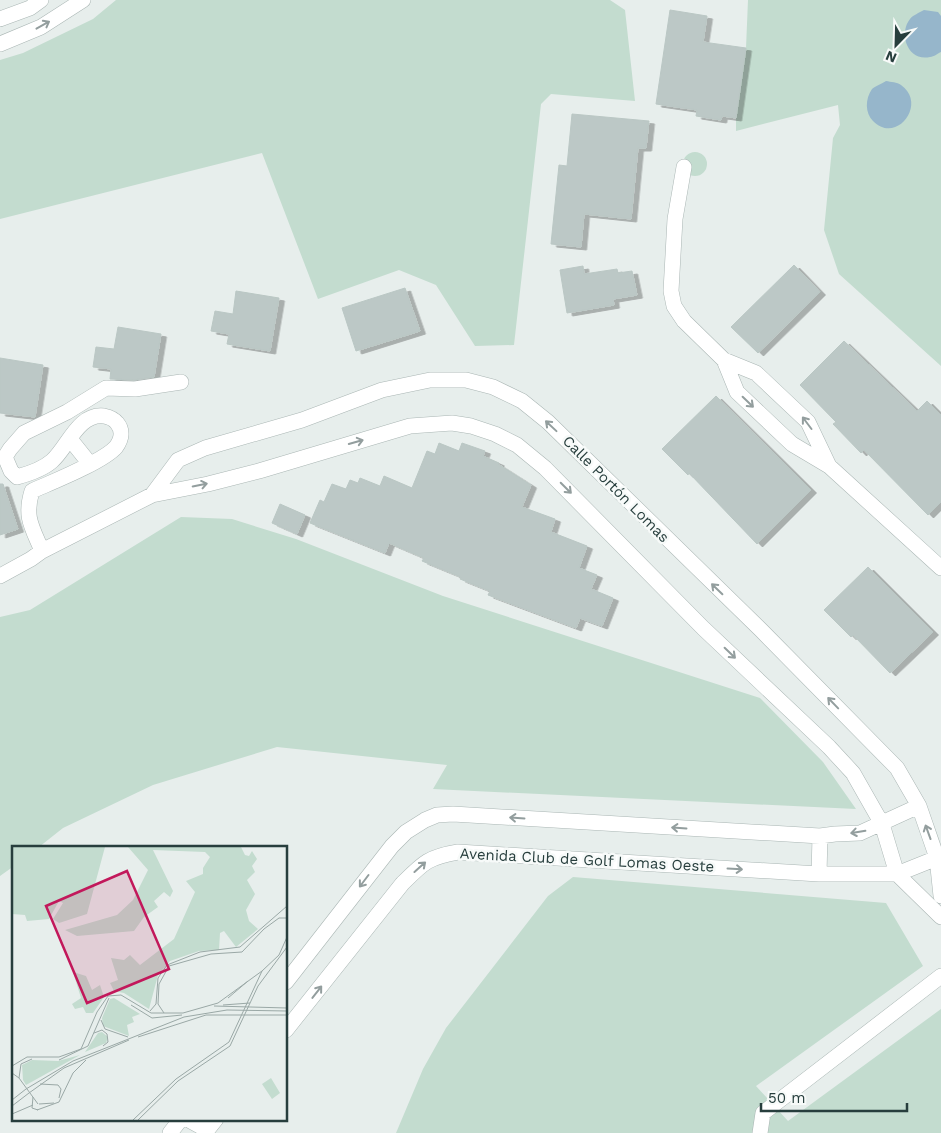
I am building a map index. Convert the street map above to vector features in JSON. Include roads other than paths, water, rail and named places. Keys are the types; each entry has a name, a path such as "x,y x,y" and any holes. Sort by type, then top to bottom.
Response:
{"street":[{"path":"0,19 30,8 41,0"},
{"path":"0,44 41,27 83,0"},
{"path":"684,167 674,219 671,291 674,306 684,321 724,360 756,373 808,422 829,466"},
{"path":"724,360 737,392 792,444 829,466 939,565"},
{"name":"Calle Portón Lomas","path":"152,495 178,460 205,448 302,420 382,390 430,380 466,380 493,387 522,401 548,422 768,637 897,768 918,806 937,858 941,896"},
{"path":"42,551 28,518 28,503 32,491 102,458 115,448 120,440 121,429 115,420 107,416 97,415 86,420 52,461 17,477 11,471 5,457 10,449 24,433 67,412 106,388 135,389 181,382"},
{"name":"Calle Portón Lomas","path":"0,576 42,551 152,495 208,484 278,466 410,426 452,423 471,426 495,434 517,446 545,468 710,634 829,747 853,773 882,824 897,874 941,917"},
{"path":"70,439 90,464"},
{"path":"288,979 392,846 416,825 437,815 453,814 820,836 860,833 918,806"},
{"path":"819,874 820,836"},
{"name":"Avenida Club de Golf Lomas Oeste","path":"288,1027 402,884 424,862 438,856 458,852 819,874 897,874 937,858"},
{"path":"760,1133 764,1113 941,976"},
{"path":"170,1133 180,1120"},
{"path":"190,1120 209,1127"}],"water":[{"path":"924,10 938,12 941,16 941,52 931,57 916,55 907,46 905,39 905,32 910,19"},
{"path":"886,81 901,85 908,93 911,102 910,111 906,119 899,125 891,128 882,127 873,121 868,114 867,106 868,97 872,89"}]}
